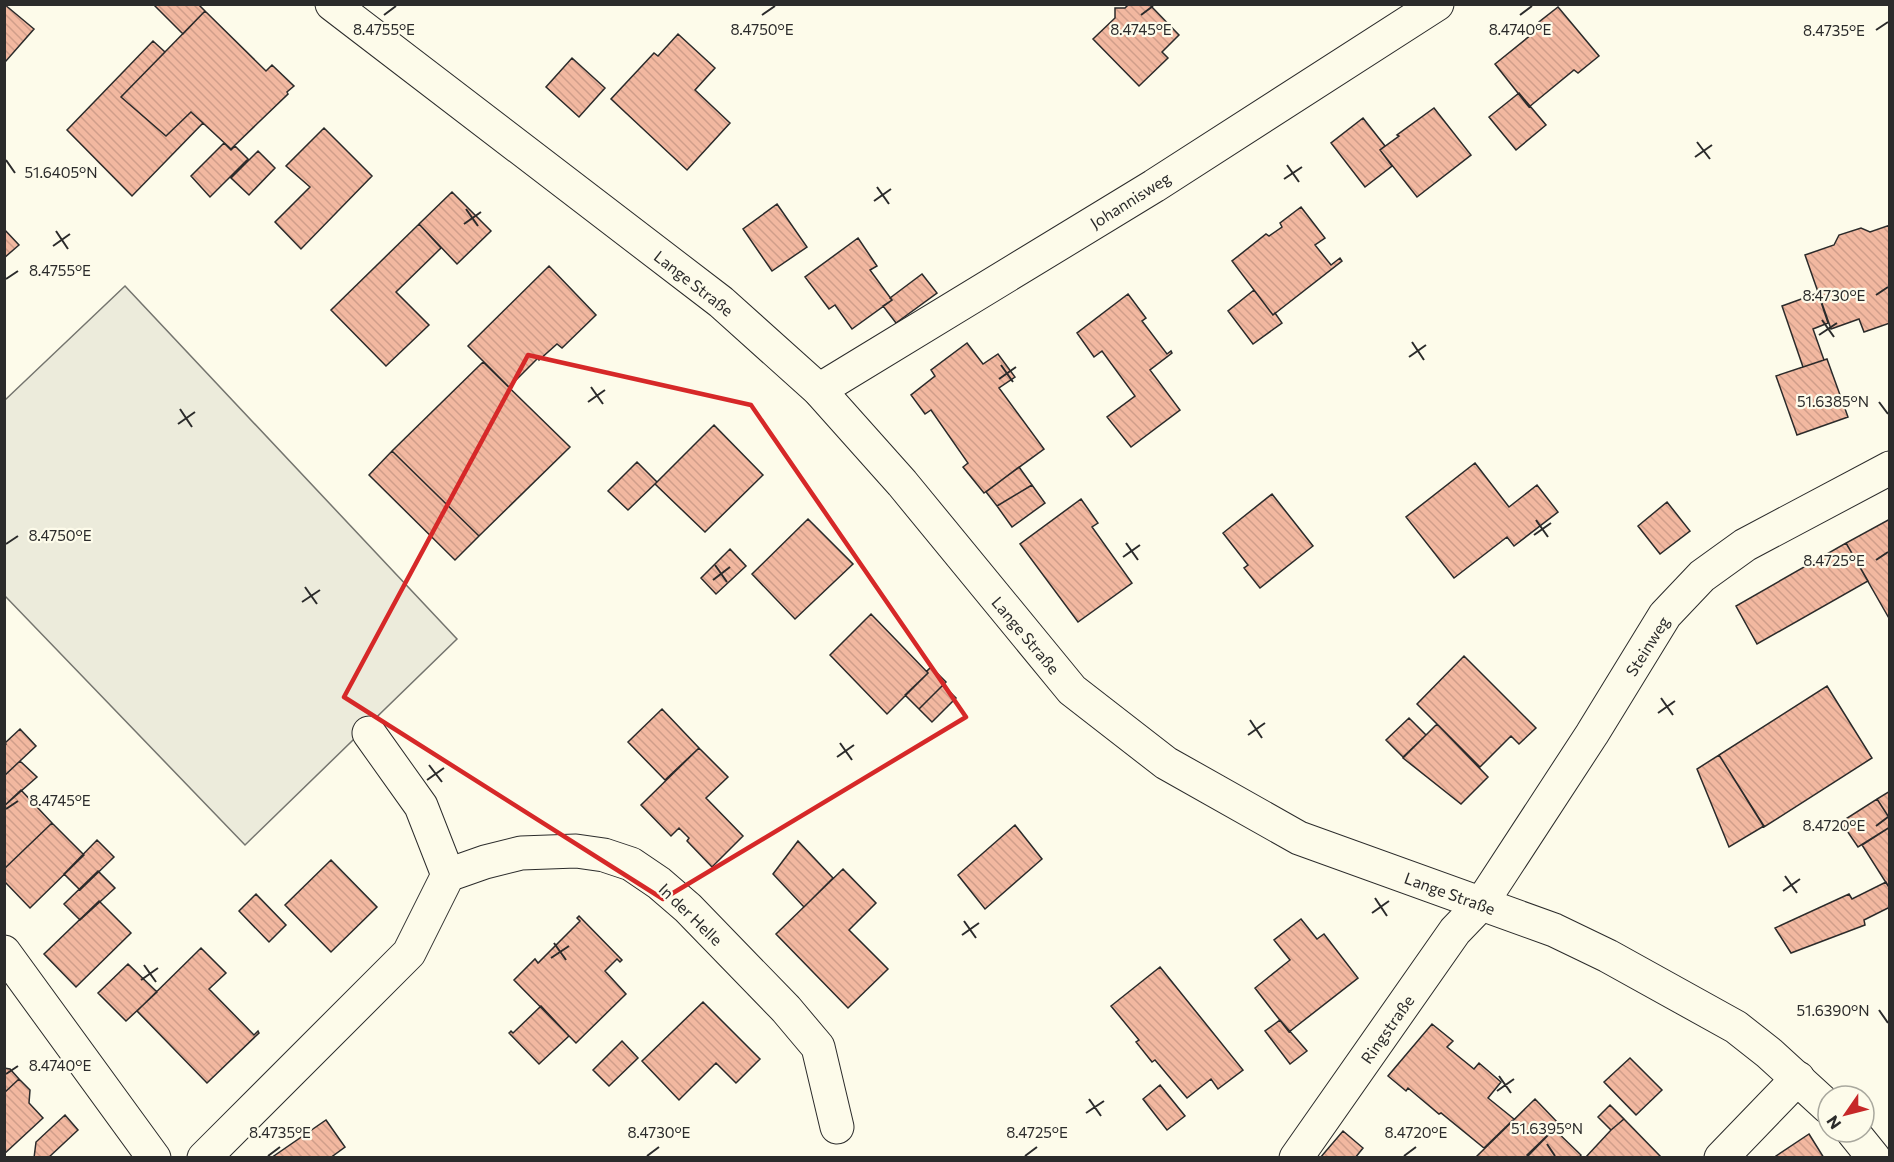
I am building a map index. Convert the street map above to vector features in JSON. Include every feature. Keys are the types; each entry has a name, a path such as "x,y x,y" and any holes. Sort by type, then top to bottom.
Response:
{"street":[{"name":"Johannisweg","path":"819,390 1154,186 1437,4"},
{"name":"Lange Straße","path":"337,6 721,302 819,390 902,483 1072,690 1166,763 1299,838 1554,930 1608,956 1736,1027 1816,1095"},
{"name":"Steinweg","path":"1481,904 1592,734 1665,615 1702,576 1745,545 1890,468"},
{"path":"204,1158 410,953 448,875 421,806 369,733"},
{"name":"In der Helle","path":"448,875 521,853 576,851 604,855 631,864 659,883 688,908 786,1009 818,1047 837,1127"},
{"name":"Ringstraße","path":"1296,1158 1455,931 1481,904"},
{"path":"4,952 154,1158"},
{"path":"1721,1158 1798,1078"},
{"path":"1863,1144 1874,1158"}],"highlighted area":[{"path":"528,355 751,405 966,717 663,899 344,697"}],"shaded area":[{"path":"125,286 457,639 245,845 5,596 5,400"}],"building":[{"path":"4,4 34,29 6,61 4,59"},
{"path":"153,4 198,4 205,11 183,34"},
{"path":"1129,4 1149,4 1179,35 1162,52 1168,58 1139,86 1093,39 1115,18 1115,8 1125,8"},
{"path":"1558,7 1599,56 1578,73 1574,70 1529,107 1495,64 1542,26 1539,22"},
{"path":"205,11 266,71 272,65 294,86 231,149 191,112 166,136 121,97"},
{"path":"678,34 715,68 695,90 730,123 687,170 611,99 654,53 658,56"},
{"path":"153,41 165,52 121,97 166,136 191,112 203,123 132,196 67,130"},
{"path":"572,58 605,88 579,117 546,87"},
{"path":"1519,93 1546,125 1516,150 1489,117"},
{"path":"1434,108 1471,155 1417,197 1380,150"},
{"path":"1363,118 1385,146 1380,150 1392,166 1365,187 1331,143"},
{"path":"324,128 372,176 301,249 275,222 310,187 286,166"},
{"path":"224,143 231,150 235,146 248,159 210,197 191,176"},
{"path":"258,151 275,168 249,195 231,178"},
{"path":"452,192 491,231 457,264 419,224"},
{"path":"777,204 807,247 772,271 743,229"},
{"path":"1301,207 1325,238 1315,245 1331,265 1340,258 1342,261 1273,315 1232,261 1266,234 1269,236 1282,227 1280,223"},
{"path":"419,224 441,248 396,292 429,325 386,366 331,310"},
{"path":"1890,225 1890,323 1864,332 1859,319 1831,329 1805,255 1834,245 1839,235 1861,228 1870,232"},
{"path":"4,229 19,245 4,258"},
{"path":"858,238 877,266 870,270 892,300 852,329 835,305 829,309 805,277"},
{"path":"549,266 596,315 562,348 557,344 539,360 538,358 509,387 468,346"},
{"path":"922,274 937,293 896,323 883,306"},
{"path":"1254,290 1282,323 1253,344 1228,311"},
{"path":"1818,293 1828,323 1813,329 1824,360 1803,367 1782,306"},
{"path":"1128,294 1146,318 1142,321 1167,354 1171,351 1172,353 1150,370 1180,410 1131,447 1107,417 1135,396 1102,351 1094,357 1077,333"},
{"path":"967,343 983,364 998,354 1015,377 999,388 1044,449 984,493 963,467 968,463 931,410 925,414 911,395 935,376 931,370"},
{"path":"1827,359 1848,417 1797,435 1776,376"},
{"path":"483,362 570,447 479,536 392,451"},
{"path":"714,425 763,475 705,532 655,484"},
{"path":"392,451 479,536 455,560 369,475"},
{"path":"637,462 657,482 628,510 608,491"},
{"path":"1475,463 1509,507 1537,485 1558,512 1514,546 1507,537 1454,578 1406,517"},
{"path":"1019,467 1032,485 997,506 986,492"},
{"path":"1032,485 1045,503 1012,527 997,506"},
{"path":"1272,494 1313,546 1260,588 1244,568 1248,565 1223,533"},
{"path":"1081,499 1098,523 1092,527 1132,583 1078,622 1020,544"},
{"path":"1667,502 1690,531 1660,554 1638,526"},
{"path":"808,519 853,564 795,619 752,574"},
{"path":"1890,519 1890,620 1846,543"},
{"path":"1846,543 1868,581 1757,644 1736,606"},
{"path":"730,549 746,566 716,594 701,578"},
{"path":"871,614 928,673 887,714 830,655"},
{"path":"1464,656 1536,728 1519,744 1511,736 1480,767 1417,704"},
{"path":"931,667 946,682 919,709 905,695 928,673"},
{"path":"943,685 956,698 932,722 919,709"},
{"path":"1827,686 1872,758 1764,827 1719,755"},
{"path":"662,709 699,748 665,780 628,742"},
{"path":"1409,718 1426,735 1403,757 1386,740"},
{"path":"1437,724 1488,777 1461,804 1403,758"},
{"path":"20,729 36,746 4,776 5,743"},
{"path":"699,748 728,777 706,798 743,836 712,867 687,841 689,838 679,828 671,836 641,805"},
{"path":"1719,755 1764,826 1729,847 1697,769"},
{"path":"20,761 37,777 4,806 4,776"},
{"path":"21,790 52,823 4,869 4,806"},
{"path":"1890,791 1890,819 1877,799"},
{"path":"1877,799 1890,819 1890,827 1858,847 1841,822"},
{"path":"52,823 84,855 30,908 4,881 4,869"},
{"path":"1015,825 1042,859 985,909 958,875"},
{"path":"1890,827 1890,889 1862,845"},
{"path":"97,840 114,857 80,890 64,874"},
{"path":"798,841 833,878 804,907 773,874"},
{"path":"331,860 377,907 331,952 285,905"},
{"path":"843,869 876,903 849,930 888,969 848,1008 776,934"},
{"path":"98,871 115,888 80,920 64,904"},
{"path":"1886,882 1890,889 1890,907 1864,920 1865,925 1791,953 1775,928 1849,894 1852,899"},
{"path":"256,894 286,925 269,942 239,911"},
{"path":"99,901 131,933 76,987 44,954"},
{"path":"579,916 622,960 620,962 617,959 605,971 626,994 576,1043 514,980 535,959 538,963 580,921 577,918"},
{"path":"1301,919 1317,939 1324,934 1358,978 1289,1032 1255,988 1290,960 1274,940"},
{"path":"201,948 226,973 209,989 254,1035 258,1031 259,1033 207,1083 137,1011"},
{"path":"128,964 157,992 126,1021 98,993"},
{"path":"1160,967 1243,1070 1218,1089 1211,1079 1187,1098 1155,1060 1152,1062 1136,1042 1139,1040 1111,1006"},
{"path":"703,1002 760,1059 736,1083 716,1063 679,1100 642,1061"},
{"path":"541,1006 569,1036 539,1064 509,1033 511,1031 513,1033"},
{"path":"1280,1020 1307,1051 1290,1064 1265,1031"},
{"path":"1432,1024 1453,1041 1447,1047 1474,1069 1479,1063 1501,1082 1488,1098 1514,1119 1484,1148 1408,1088 1406,1091 1388,1076"},
{"path":"622,1041 638,1058 609,1086 593,1070"},
{"path":"1630,1058 1662,1090 1636,1115 1604,1082"},
{"path":"4,1068 10,1069 19,1079 4,1093"},
{"path":"19,1079 30,1090 29,1103 43,1118 4,1154 4,1093"},
{"path":"1160,1085 1185,1116 1167,1130 1143,1099"},
{"path":"1535,1099 1559,1124 1526,1158 1475,1158"},
{"path":"1610,1105 1624,1119 1611,1130 1598,1117"},
{"path":"65,1115 78,1130 48,1158 34,1158 36,1142"},
{"path":"1624,1119 1662,1158 1585,1158 1611,1130"},
{"path":"326,1120 345,1147 330,1158 271,1158"},
{"path":"1554,1129 1581,1155 1579,1158 1530,1158 1527,1155"},
{"path":"1343,1131 1363,1148 1355,1158 1320,1158"},
{"path":"1809,1134 1824,1158 1773,1158"}]}
